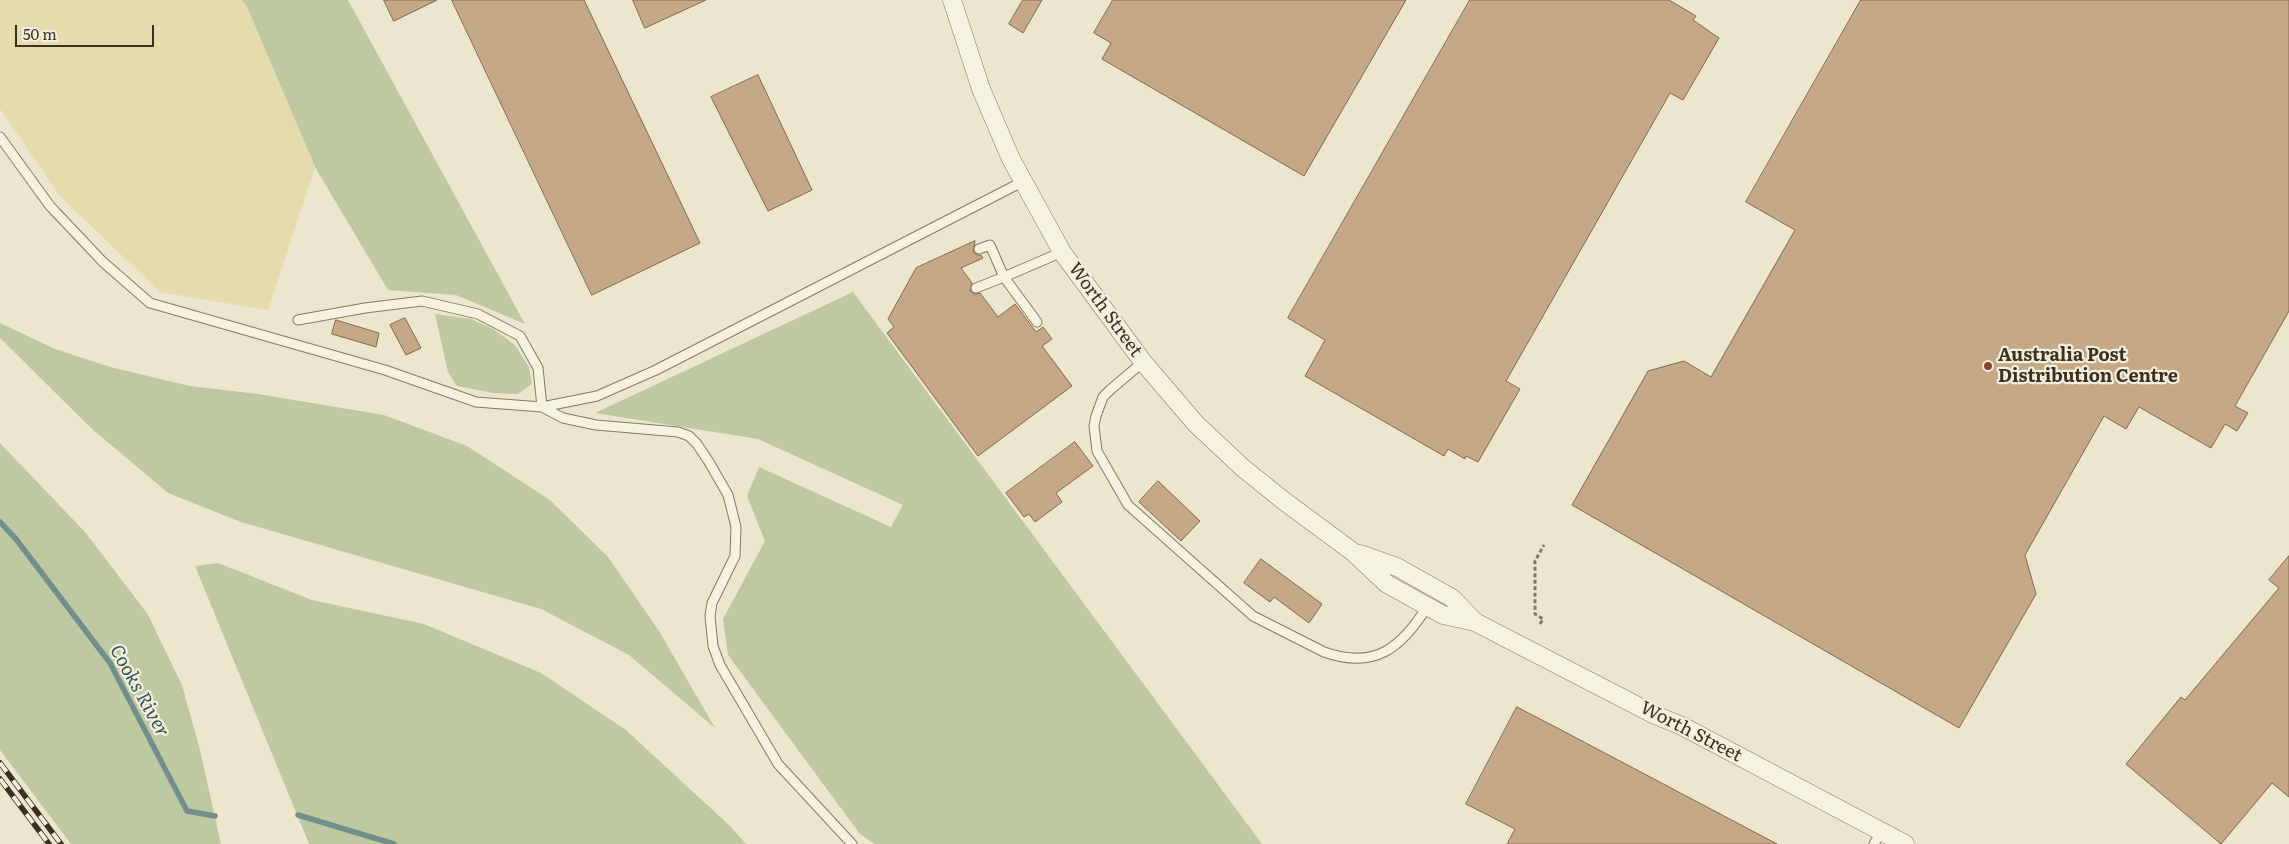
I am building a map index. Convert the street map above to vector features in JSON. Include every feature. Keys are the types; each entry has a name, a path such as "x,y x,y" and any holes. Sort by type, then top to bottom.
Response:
{"street":[{"name":"Worth Street","path":"952,0 981,89 1024,182 1062,252 1143,362 1196,424 1243,468 1284,502 1353,552 1387,584 1427,607 1443,615 1475,622 1656,716 1682,726 1877,838 1905,844"},
{"name":"Worth Street","path":"1353,552 1397,567 1452,598 1475,622"}],"lane":[{"path":"0,137 50,206 103,262 150,303 385,370 476,402 542,406 597,396 656,370 1024,182"},
{"path":"979,249 990,245 1004,276 1037,322"},
{"path":"976,288 1062,252"},
{"path":"298,320 365,308 422,301 478,314 520,336 538,368 542,406"},
{"path":"1143,362 1103,398 1094,426 1097,451 1128,505 1253,616 1324,652 1342,657 1362,658 1374,656 1397,645 1414,628 1427,607"},
{"path":"542,406 563,418 596,425 678,432 689,436 698,444 728,495 736,527 735,556 712,602 710,616 713,646 720,665 778,764 852,844"}],"path":[{"path":"1540,624 1543,619 1535,614 1535,561 1544,545"}],"green space":[{"path":"241,0 348,0 525,324 456,295 388,290 315,167 246,5"},
{"path":"853,292 1262,844 875,844 860,834 728,655 723,619 765,541 747,496 759,467 891,527 903,505 758,439 595,413"},
{"path":"435,314 471,319 493,329 515,345 529,367 532,384 518,394 493,393 457,386 448,372"},
{"path":"0,323 55,349 110,367 190,386 258,394 384,415 467,446 550,500 608,557 659,631 715,728 629,655 541,609 241,522 168,493 91,428 0,338"},
{"path":"0,443 85,532 147,613 182,685 200,750 221,844 71,844 0,750"},
{"path":"218,563 312,600 424,624 541,673 626,730 730,826 746,844 309,844 195,566"}],"sand":[{"path":"0,0 241,0 246,5 315,167 268,310 160,292 60,196 0,109"}],"building":[{"path":"384,0 437,0 394,21"},
{"path":"452,0 584,0 700,243 592,295"},
{"path":"633,0 706,0 645,28"},
{"path":"1023,0 1042,0 1023,33 1009,24"},
{"path":"1113,0 1406,0 1304,176 1102,59 1111,43 1094,33"},
{"path":"1470,0 1669,0 1696,16 1693,20 1719,38 1683,100 1670,93 1506,381 1520,389 1478,462 1466,456 1465,459 1448,449 1444,456 1305,376 1325,340 1288,318"},
{"name":"Australia Post Distribution Centre","path":"1861,0 2289,0 2289,311 2235,406 2248,413 2237,431 2225,424 2211,448 2139,407 2126,429 2104,416 2025,555 2036,594 1959,728 1572,505 1648,371 1684,361 1711,377 1795,230 1746,202"},
{"path":"758,75 812,190 768,211 711,97"},
{"path":"975,241 973,252 981,255 983,258 961,268 972,283 970,291 975,294 980,293 998,317 1015,304 1036,332 1043,327 1052,339 1042,346 1072,386 978,456 887,333 894,327 888,319 916,268"},
{"path":"405,318 421,348 406,355 390,325"},
{"path":"336,320 379,333 376,347 332,334"},
{"path":"1075,442 1093,466 1056,493 1062,502 1035,522 1029,514 1024,517 1006,493"},
{"path":"1158,481 1200,521 1181,541 1139,502"},
{"path":"2289,556 2289,797 2272,783 2221,844 2126,764 2181,697 2185,700 2279,588 2269,580"},
{"path":"1261,559 1322,604 1309,623 1274,597 1270,602 1244,583"},
{"path":"1517,707 1777,844 1507,844 1515,829 1466,804"}],"waterway":[{"name":"Cooks River","path":"0,522 16,539 110,663 187,811 215,816"},
{"name":"Cooks River","path":"298,815 394,844"}],"railway":[{"path":"0,763 61,844"},
{"path":"0,779 49,844"}],"place":[{"name":"Australia Post Distribution Centre","path":"1988,366"}]}
